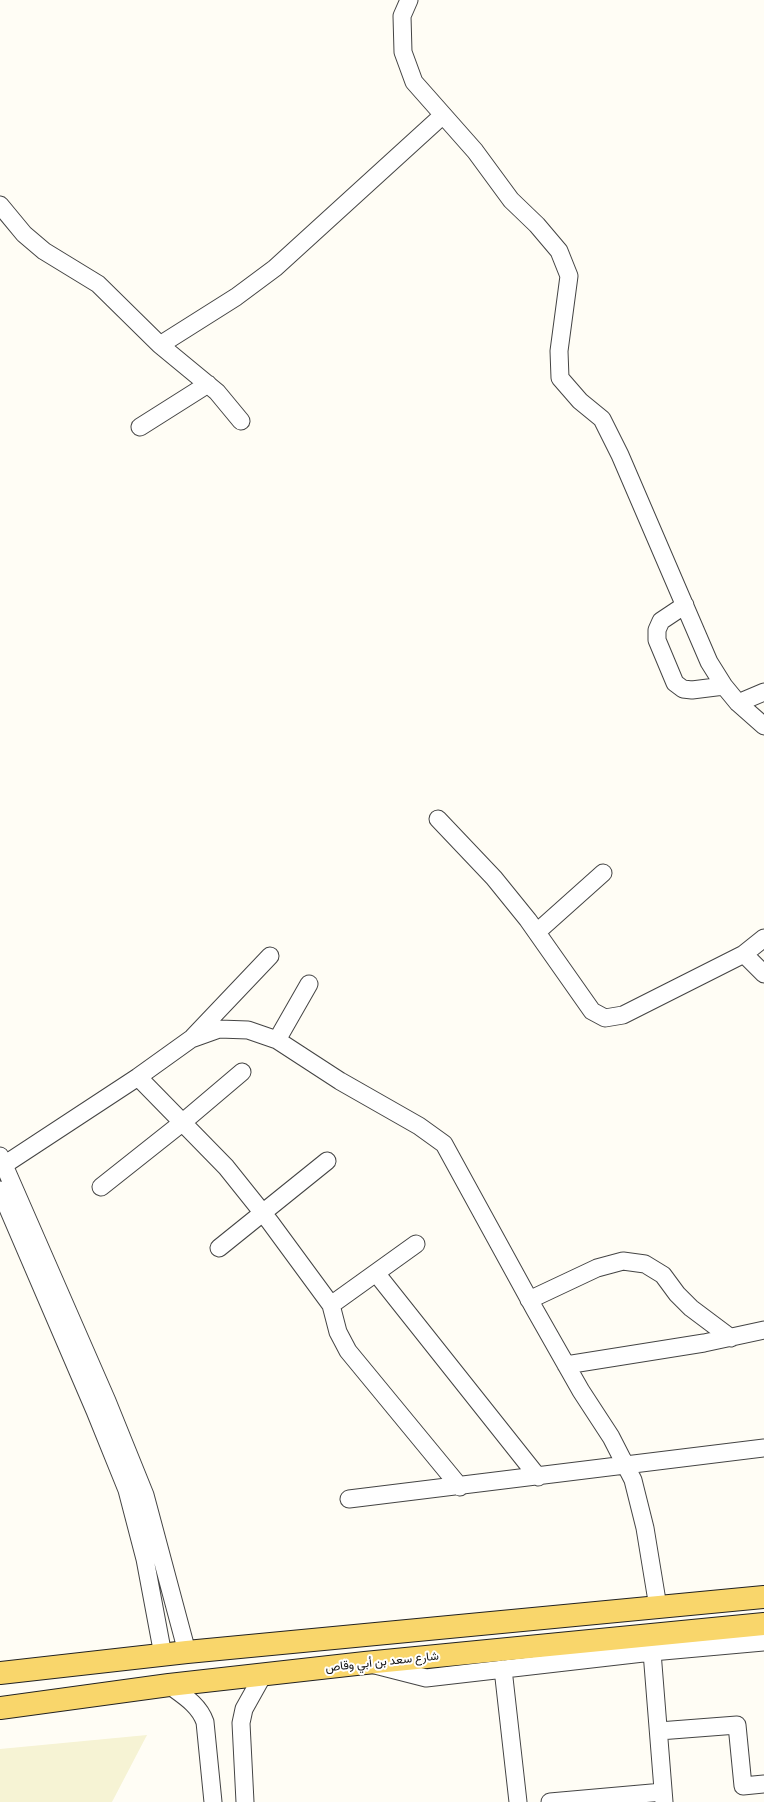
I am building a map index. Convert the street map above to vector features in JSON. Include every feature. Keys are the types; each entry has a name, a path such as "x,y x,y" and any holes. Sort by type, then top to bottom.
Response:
{"main road":[{"path":"0,1673 163,1654 764,1597"},
{"name":"شارع سعد بن أبي وقاص","path":"0,1708 169,1685 365,1663 764,1624"}],"street":[{"path":"408,0 402,16 403,52 414,82 475,151 510,200 537,225 559,251 569,276 559,351 560,378 580,401 602,419 620,455 710,662 724,686 738,703 764,726"},
{"path":"160,345 236,297 275,268 443,115"},
{"path":"0,205 24,234 44,251 98,284 160,345 217,392 241,421"},
{"path":"140,427 208,384"},
{"path":"685,605 661,621 657,630 657,640 675,683 683,689 692,690 724,686"},
{"path":"738,703 764,692"},
{"path":"438,819 494,878 537,932 592,1012 605,1018 623,1015 744,954 764,938"},
{"path":"537,932 603,873"},
{"path":"744,954 764,974"},
{"path":"187,1652 145,1495 107,1400 2,1160 138,1077 191,1039 270,956"},
{"path":"277,1040 310,984"},
{"path":"191,1039 220,1029 248,1030 277,1040 340,1081 419,1126 444,1144 529,1300 566,1365 611,1437 633,1480 645,1528 658,1607"},
{"path":"101,1187 183,1122 242,1072"},
{"path":"138,1077 226,1167 263,1213 331,1305 338,1332 348,1351 460,1487"},
{"path":"219,1248 327,1161"},
{"path":"1,1194 95,1411 127,1490 145,1559 163,1654"},
{"path":"331,1305 416,1244"},
{"path":"529,1300 597,1268 623,1262 645,1264 663,1275 677,1294 691,1308 731,1338"},
{"path":"376,1273 538,1477"},
{"path":"566,1365 731,1338 764,1330"},
{"path":"348,1499 460,1487 764,1448"},
{"path":"151,1591 170,1588"},
{"path":"365,1663 426,1678 652,1652 764,1642"},
{"path":"550,1802 664,1797 652,1652"},
{"path":"503,1669 518,1802"},
{"path":"245,1802 241,1723 244,1709 263,1675"},
{"path":"169,1685 192,1702 202,1712 205,1722 213,1802"},
{"path":"659,1731 737,1725 743,1786 764,1784"}],"shaded area":[{"path":"147,1735 112,1802 0,1802 0,1749"}]}
